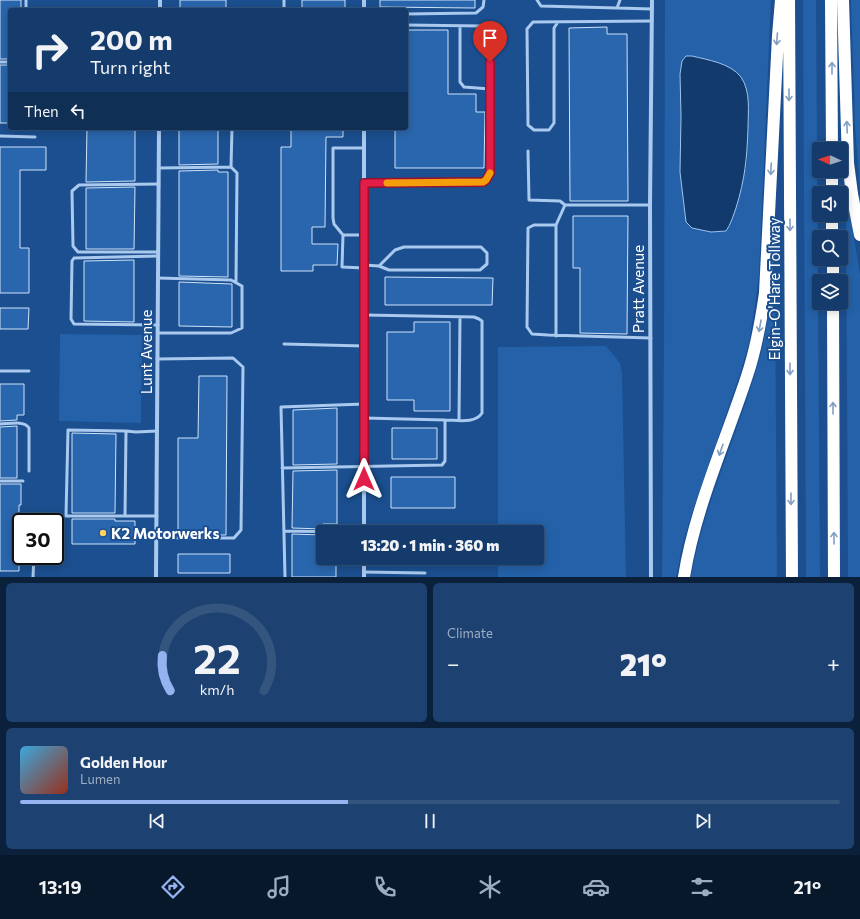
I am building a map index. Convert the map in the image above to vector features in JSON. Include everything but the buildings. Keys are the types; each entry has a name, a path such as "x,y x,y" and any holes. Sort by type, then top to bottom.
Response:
{"highway":[{"path":"684,577 687,555 699,512 747,375 759,329 765,293 781,0"},
{"name":"Elgin-O'Hare Tollway","path":"789,0 792,577"},
{"path":"831,0 832,142"},
{"path":"843,0 848,163 860,235"},
{"path":"833,310 834,577"}],"street":[{"name":"Pratt Avenue","path":"651,577 650,205 652,0"},
{"name":"Lunt Avenue","path":"156,577 159,130"},
{"path":"364,130 364,525"}],"lane":[{"path":"408,14 476,13 483,7 484,0"},
{"path":"537,0 541,6 652,8"},
{"path":"617,8 620,0"},
{"path":"558,22 554,28 554,123 549,130 534,130 528,125 527,29 533,22 652,21"},
{"path":"364,183 483,182 490,173 489,28 483,26 408,25"},
{"path":"460,26 460,82 464,87 490,89"},
{"path":"232,130 231,166 237,173 236,282"},
{"path":"0,136 35,137"},
{"path":"364,148 333,148 333,218 334,224 343,235 342,267 379,266 389,270 480,270 487,264 488,253 481,247 404,247 395,250 379,266"},
{"path":"528,151 529,200 560,201 565,205 650,205"},
{"path":"159,168 231,166"},
{"path":"158,254 78,252 73,246 72,191 79,184 159,184"},
{"path":"556,336 556,225 565,205"},
{"path":"556,225 534,225 528,228 528,328 532,334 651,338"},
{"path":"343,235 364,235"},
{"path":"158,254 74,258 72,261 71,319 74,324 158,325"},
{"path":"158,278 230,280 242,286 242,328 231,333 158,333"},
{"path":"364,315 474,317 482,321 482,413 479,417 474,420 364,418"},
{"path":"459,420 460,317"},
{"path":"284,344 364,346"},
{"path":"156,538 234,538 241,530 243,367 233,358 158,359"},
{"path":"0,371 29,371"},
{"path":"285,577 281,407 364,404"},
{"path":"282,468 443,464 445,461 445,420"},
{"path":"0,424 21,424 29,428 29,471"},
{"path":"157,432 68,430 66,516 157,516"},
{"path":"125,516 126,431"},
{"path":"0,481 23,481"},
{"path":"284,531 316,532"},
{"path":"33,577 34,565"},
{"path":"364,575 425,573"}],"shaded area":[{"path":"665,0 771,0 759,274 749,343 740,374 683,542 676,577 662,577","holes":["711,60 735,71 747,89 747,163 730,225 726,231 711,232 686,222 680,173 680,74"]},
{"path":"803,0 816,0 817,142 812,142 812,178 817,178 817,186 812,186 812,222 818,222 818,230 812,230 812,266 818,266 818,274 812,274 812,310 818,310 820,577 806,577"},
{"path":"851,0 860,0 860,187 855,126"},
{"path":"686,56 712,61 731,68 741,77 748,95 748,139 742,187 731,223 726,231 711,232 692,228 686,222 680,172 680,74 682,61"},
{"path":"848,209 860,274 860,577 848,577 847,310 848,310 848,274 846,274 846,266 848,266 848,230 846,230 846,222 848,222"},
{"path":"773,279 775,279 777,577 691,577 704,522 742,414 762,350"},
{"path":"60,334 142,335 141,423 59,421"},
{"path":"606,346 620,363 622,373 626,577 498,577 498,565 544,565 544,525 498,525 498,347"}],"slow traffic":[{"path":"387,183 483,182 490,173"}],"place":[{"name":"K2 Motorwerks","path":"103,533"}],"route":[{"path":"364,479 364,183 483,182 486,180 490,173 490,62"}]}
